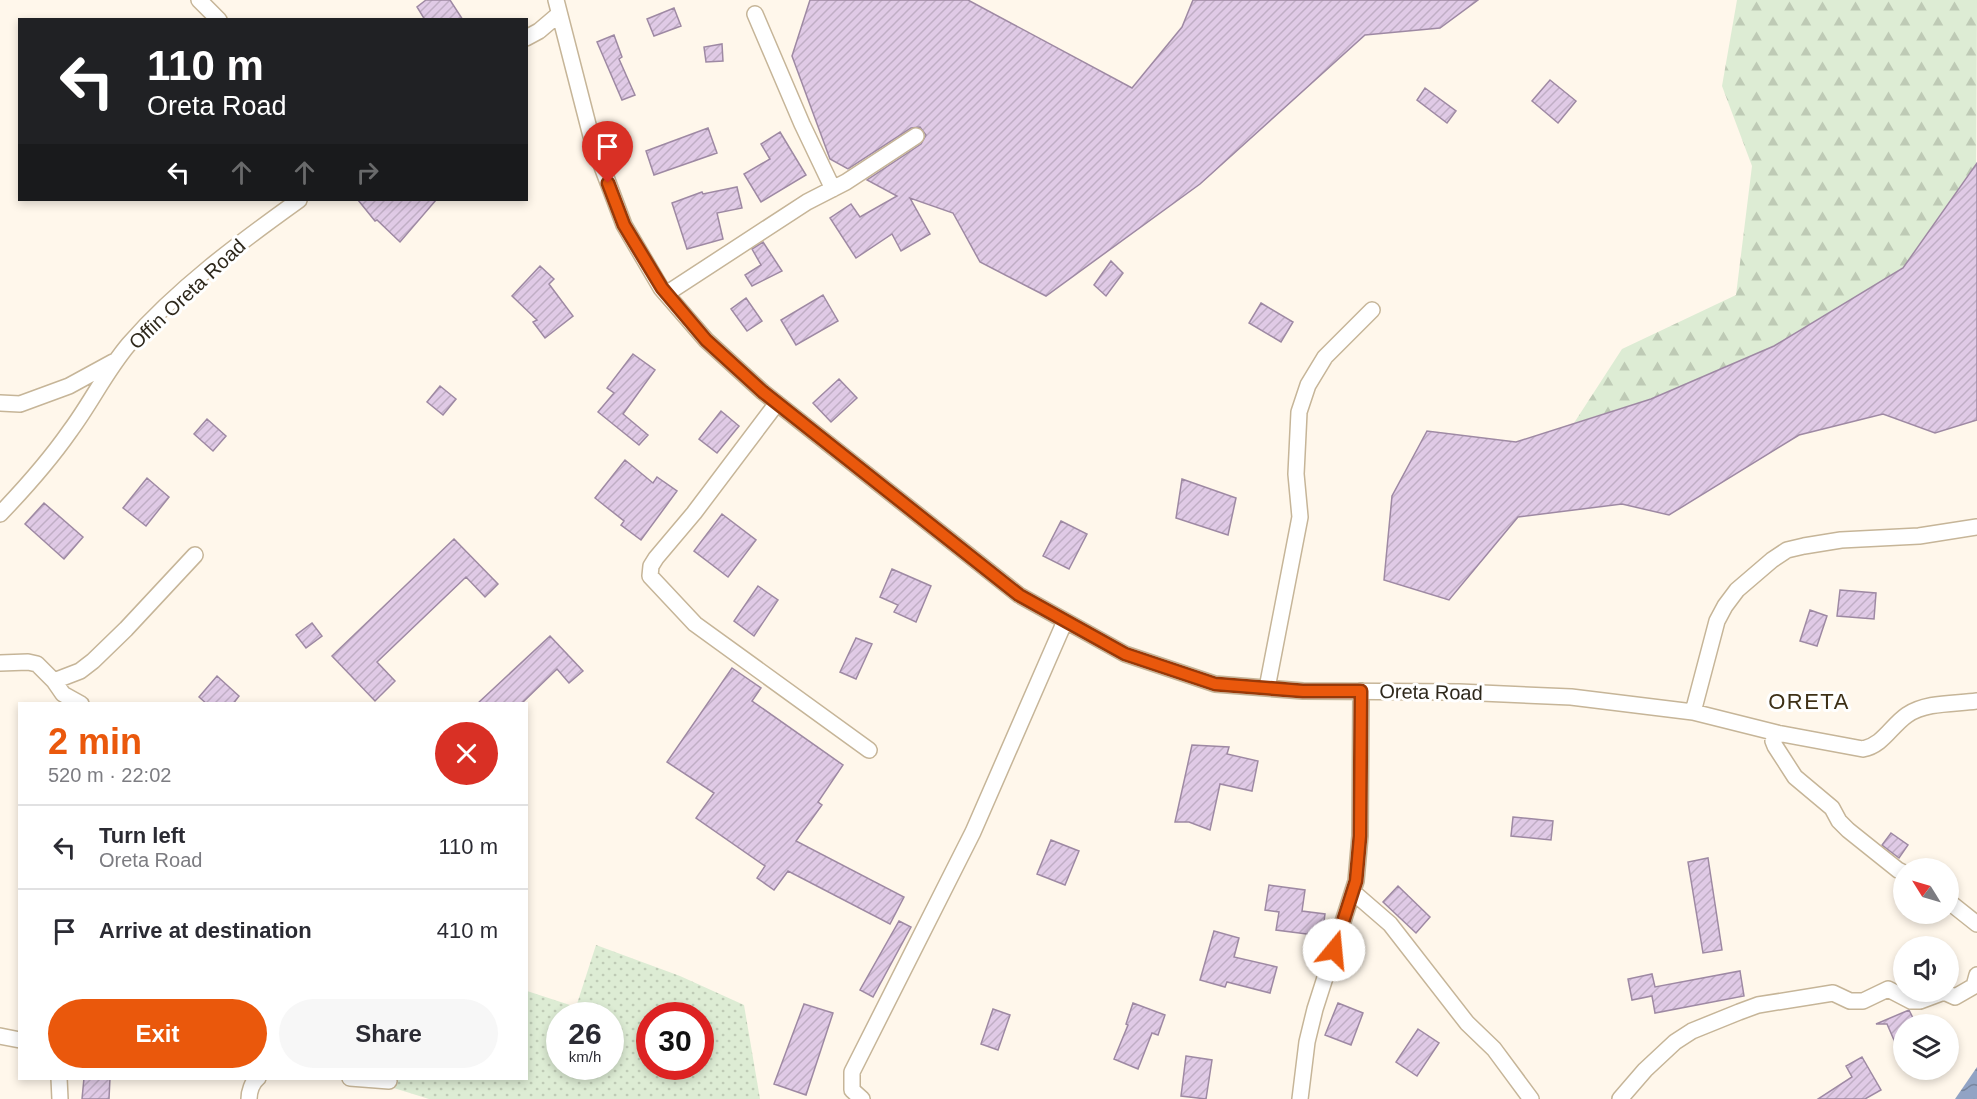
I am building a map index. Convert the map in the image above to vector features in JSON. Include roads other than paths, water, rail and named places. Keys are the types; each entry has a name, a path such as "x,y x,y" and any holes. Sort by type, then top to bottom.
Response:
{"street":[{"path":"199,0 217,18"},
{"path":"528,37 539,31 557,7"},
{"name":"Oreta Road","path":"557,7 592,140 624,225 666,294 706,340 777,403 1019,595 1125,654 1215,684 1303,691 1459,692 1571,697 1694,712 1777,734 1863,749 1871,748 1878,743 1901,720 1917,709 1977,701"},
{"path":"755,14 802,124 833,189"},
{"path":"666,294 807,202 846,182 916,136"},
{"name":"Offin Oreta Road","path":"0,514 37,474 67,435 116,361 152,321 223,255 298,201"},
{"path":"1267,688 1300,517 1296,474 1299,412 1308,386 1325,357 1372,310"},
{"path":"0,403 20,404 69,386 116,361"},
{"path":"777,403 694,513 656,558 651,566 650,576 695,624 869,750"},
{"path":"1694,712 1718,621 1725,606 1737,590 1779,555 1795,548 1841,540 1919,536 1977,527"},
{"path":"54,681 80,671 93,661 195,555"},
{"path":"862,1099 852,1090 852,1072 973,832 1065,621"},
{"path":"0,663 37,664 63,694 77,702"},
{"path":"1300,1099 1307,1042 1315,1009 1356,881 1360,836 1361,691"},
{"path":"1777,734 1773,741 1775,746 1795,777 1832,808 1839,821 1848,830 1893,866"},
{"path":"1353,892 1390,924 1467,1023 1494,1049 1531,1099"},
{"path":"1959,910 1977,924"},
{"path":"1620,1099 1645,1070 1675,1042 1692,1031 1758,1005 1833,993 1850,1001 1863,1001 1888,989 1911,1001 1920,1001 1944,992 1955,997 1974,986 1977,975"},
{"path":"0,1036 18,1040"},
{"path":"59,1080 60,1099"},
{"path":"249,1099 249,1093 255,1080"},
{"path":"376,1080 389,1081"}],"water":[{"path":"1977,1067 1977,1099 1955,1099"}],"district":[{"name":"ORETA","path":"1809,701"}]}
